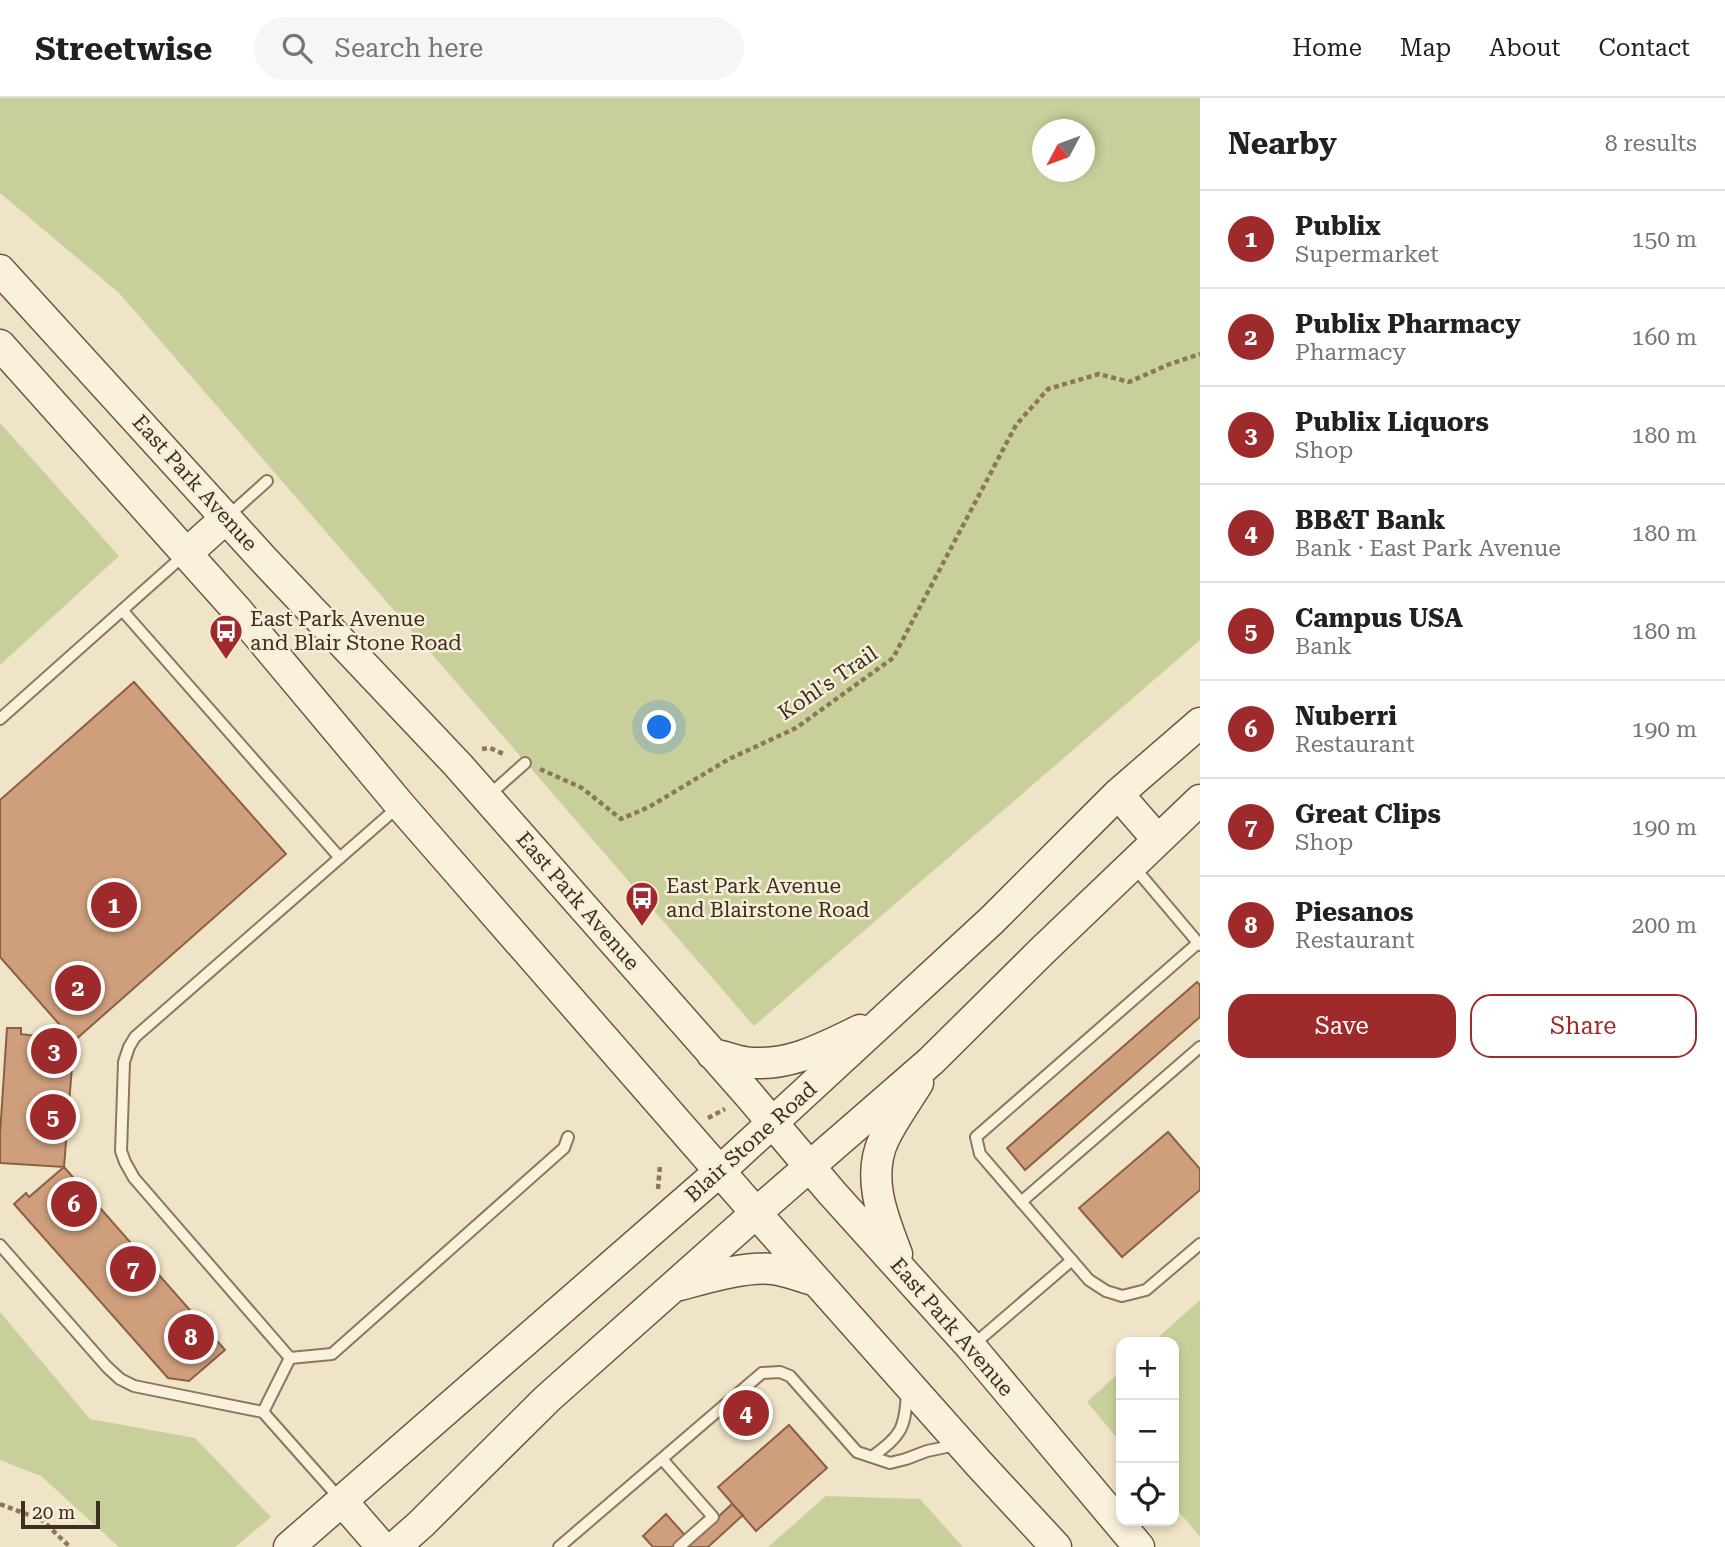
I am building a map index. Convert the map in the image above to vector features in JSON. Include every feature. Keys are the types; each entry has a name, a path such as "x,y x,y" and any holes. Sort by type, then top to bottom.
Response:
{"main road":[{"name":"East Park Avenue","path":"0,271 487,797 971,1347 1139,1547"},
{"path":"0,345 236,609 400,805 756,1213 1056,1547"},
{"path":"186,554 226,518"},
{"name":"Blair Stone Road","path":"289,1547 773,1124 992,920 1118,794 1200,723"},
{"path":"1118,794 1157,839"},
{"path":"395,1547 547,1399 933,1059 1131,864 1200,800"},
{"path":"712,1054 745,1062 783,1062 810,1054 889,1016"},
{"path":"903,1271 880,1207 876,1180 879,1156 883,1140 933,1059"},
{"path":"673,1287 717,1276 765,1269 816,1281"},
{"path":"342,1501 382,1547"}],"lane":[{"path":"226,518 267,481"},
{"path":"0,719 186,554"},
{"path":"122,610 340,858"},
{"path":"487,797 525,763"},
{"path":"290,1358 134,1178 125,1162 121,1152 124,1062 135,1037 400,805"},
{"path":"1131,864 1199,944 976,1137 980,1154 1089,1280 1106,1291 1122,1296 1146,1290 1200,1244"},
{"path":"1021,1202 1200,1046"},
{"path":"290,1358 332,1354 564,1148 568,1136"},
{"path":"0,1245 120,1379 134,1386 263,1412 342,1501"},
{"path":"971,1347 1072,1260"},
{"path":"263,1412 290,1358"},
{"path":"559,1547 762,1373 780,1372 790,1376 857,1452 890,1463 962,1444"},
{"path":"872,1457 894,1440 903,1427 907,1383"},
{"path":"662,1459 713,1517 679,1547"}],"path":[{"name":"Kohl's Trail","path":"474,750 490,748 582,788 621,819 649,807 729,759 796,728 893,657 1016,425 1048,389 1099,374 1129,382 1200,354"},
{"path":"708,1118 729,1107"},
{"path":"0,1504 42,1520 70,1547"}],"green space":[{"path":"0,98 1200,98 1200,640 754,1026 119,293 0,193"},
{"path":"0,423 119,556 0,665"},
{"path":"1200,1300 1200,1537 1179,1512 1179,1337 1159,1337"},
{"path":"0,1312 90,1419 195,1438 271,1517 235,1547 119,1547 41,1476 0,1460"},
{"path":"1116,1376 1116,1437 1087,1402"},
{"path":"826,1496 920,1499 963,1547 768,1547"}],"building":[{"path":"134,682 286,854 74,1041 0,957 0,800"},
{"path":"1197,982 1200,985 1200,1017 1025,1170 1007,1148"},
{"path":"7,1028 21,1028 21,1034 74,1041 64,1167 0,1163"},
{"path":"1168,1132 1200,1169 1200,1190 1122,1257 1079,1208"},
{"path":"64,1167 225,1350 189,1381 168,1378 14,1204 26,1193 29,1197"},
{"path":"789,1425 827,1468 756,1531 718,1487"},
{"path":"732,1504 743,1515 708,1547 653,1547 643,1536 666,1514 691,1542"}],"place":[{"name":"East Park Avenue and Blair Stone Road","path":"226,661"},
{"name":"Publix","path":"114,905"},
{"name":"East Park Avenue and Blairstone Road","path":"642,928"},
{"name":"Publix Pharmacy","path":"78,988"},
{"name":"Publix Liquors","path":"54,1051"},
{"name":"Campus USA","path":"53,1117"},
{"name":"Nuberri","path":"74,1204"},
{"name":"Great Clips","path":"133,1269"},
{"name":"Piesanos","path":"191,1337"},
{"name":"BB&T Bank","path":"746,1413"}]}
